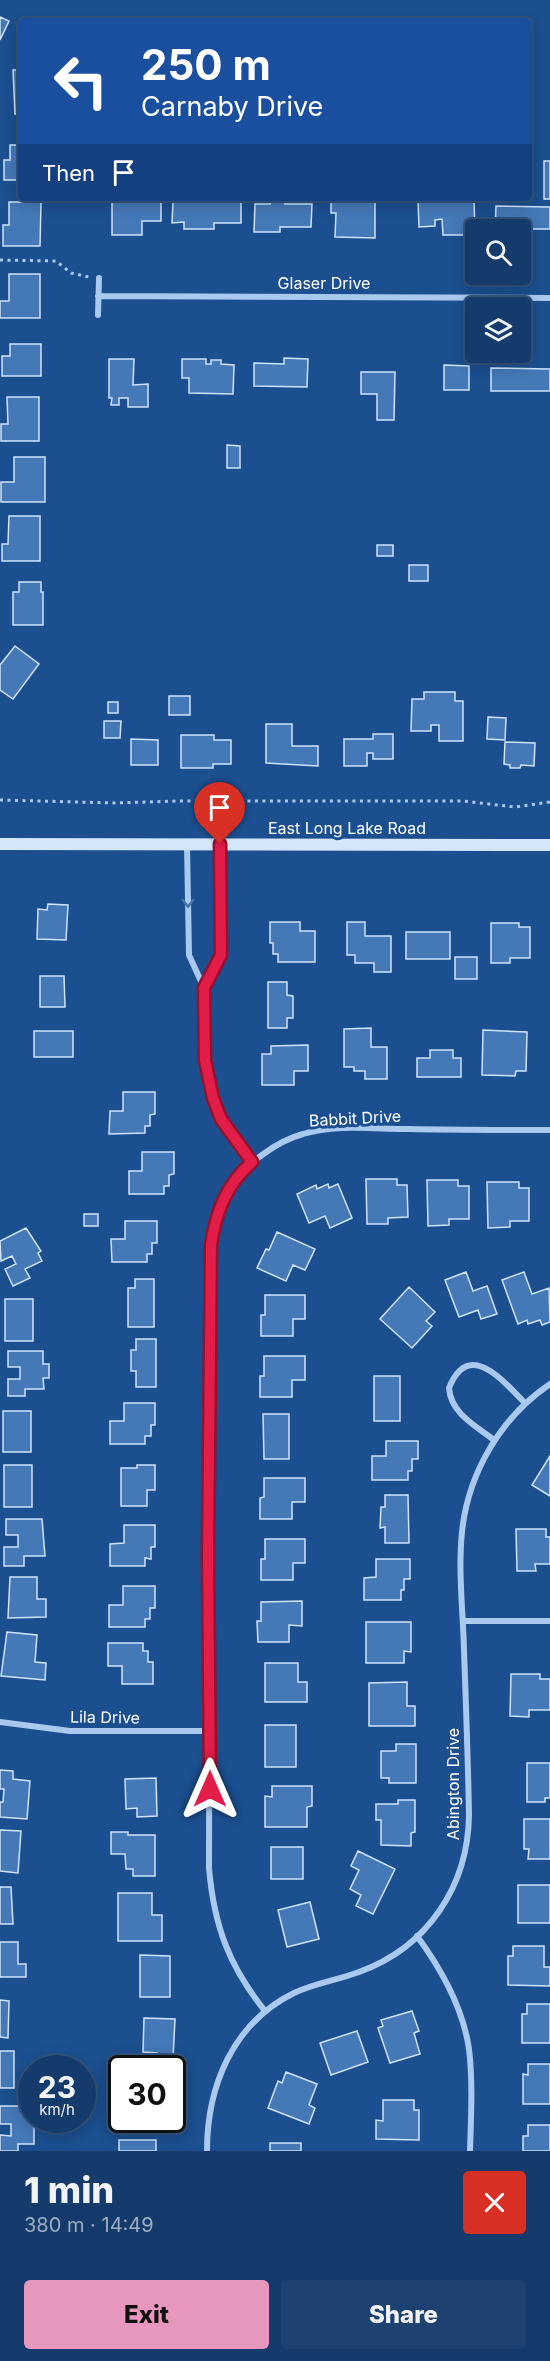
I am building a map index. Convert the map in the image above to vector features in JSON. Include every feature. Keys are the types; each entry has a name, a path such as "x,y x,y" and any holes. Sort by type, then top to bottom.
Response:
{"main road":[{"name":"East Long Lake Road","path":"0,844 550,846"}],"street":[{"path":"98,315 99,278"},
{"name":"Glaser Drive","path":"98,296 550,298"},
{"path":"188,844 189,955 204,988 205,1060 213,1098 221,1119 252,1162"},
{"path":"204,988 221,955 220,844"},
{"name":"Babbit Drive","path":"266,2011 245,1985 231,1960 213,1909 209,1868 208,1543 211,1245 218,1212 238,1174 286,1140 304,1134 322,1130 550,1130"},
{"path":"494,1440 453,1404 449,1388 456,1374 470,1366 486,1367 493,1371 525,1403"},
{"name":"Abington Drive","path":"207,2151 209,2110 221,2070 240,2040 266,2011 296,1992 374,1966 401,1949 417,1936 437,1914 450,1895 463,1864 470,1815 460,1556 465,1511 472,1486 494,1440 525,1403 550,1384"},
{"path":"463,1621 550,1621"},
{"name":"Lila Drive","path":"0,1722 70,1731 210,1731"},
{"path":"417,1936 443,1976 465,2031 471,2079 470,2151"}],"path":[{"path":"0,260 52,260 76,275 99,278"},
{"path":"0,800 115,803 463,801 515,807 550,801"}],"building":[{"path":"0,17 9,21 0,40"},
{"path":"13,70 18,70 18,114 15,114"},
{"path":"10,145 18,145 18,180 4,180 4,160 10,160"},
{"path":"544,161 550,161 550,199 544,199"},
{"path":"112,201 161,201 161,221 142,221 142,235 112,235"},
{"path":"173,201 241,201 241,223 214,223 214,229 184,229 184,222 172,223"},
{"path":"270,201 285,201 285,204 312,204 311,227 280,227 280,232 254,232 255,204 270,204"},
{"path":"331,201 375,201 375,238 335,237 336,213 331,213"},
{"path":"418,201 474,201 475,219 465,219 465,235 443,235 442,219 435,220 435,226 419,227"},
{"path":"9,202 41,202 40,246 3,246 3,225 9,225"},
{"path":"496,206 550,207 550,229 532,229 532,235 531,219 495,219"},
{"path":"9,274 40,274 40,318 0,318 0,301 9,301"},
{"path":"10,344 41,344 41,376 2,376 2,356 10,356"},
{"path":"284,358 308,359 307,387 254,386 254,363 284,364"},
{"path":"109,359 134,359 133,385 148,384 148,407 128,407 128,398 119,398 119,405 111,405"},
{"path":"182,359 206,359 206,364 211,364 211,360 221,360 221,364 234,365 233,394 189,393 189,378 182,378"},
{"path":"444,365 469,366 469,390 444,390"},
{"path":"491,368 550,369 550,391 491,391"},
{"path":"361,372 395,372 394,420 377,420 377,394 361,394"},
{"path":"7,397 39,397 39,441 1,441 1,424 8,424"},
{"path":"227,445 240,446 240,468 227,468"},
{"path":"14,457 45,457 45,502 1,502 1,482 14,482"},
{"path":"9,516 40,516 40,561 2,561 2,544 8,544"},
{"path":"377,545 393,545 393,556 377,556"},
{"path":"409,565 428,565 428,581 409,581"},
{"path":"19,582 41,582 43,625 13,625 13,592 19,592"},
{"path":"15,646 39,664 13,699 0,690 0,665"},
{"path":"424,692 455,692 455,701 463,701 463,741 439,741 439,725 431,725 431,731 411,731 412,699 424,699"},
{"path":"169,696 190,696 190,715 169,715"},
{"path":"108,702 118,702 118,713 108,713"},
{"path":"488,717 506,718 505,740 487,739"},
{"path":"104,721 121,721 120,738 104,738"},
{"path":"266,724 292,724 292,746 318,746 318,766 266,763"},
{"path":"373,734 393,734 393,759 373,759 373,753 367,753 367,766 344,766 344,739 373,739"},
{"path":"181,735 214,735 214,740 231,740 231,764 213,764 213,768 181,768"},
{"path":"131,739 158,740 158,765 131,765"},
{"path":"505,742 535,743 534,766 521,765 520,768 510,768 510,765 504,764"},
{"path":"48,904 68,905 66,940 37,939 38,909 47,910"},
{"path":"270,922 300,922 300,931 315,931 315,962 278,962 278,954 273,954 273,943 270,943"},
{"path":"347,922 365,922 365,936 391,936 391,972 374,972 374,963 355,963 355,955 347,955"},
{"path":"491,923 519,923 519,927 530,927 530,958 510,958 510,963 491,963"},
{"path":"406,932 450,932 450,959 406,959"},
{"path":"455,957 477,957 477,979 455,979"},
{"path":"40,976 64,976 65,1007 40,1007"},
{"path":"268,982 287,982 287,995 293,996 293,1018 287,1018 287,1028 268,1028"},
{"path":"371,1028 371,1047 387,1047 387,1079 365,1079 365,1071 354,1071 354,1067 344,1067 344,1029"},
{"path":"483,1030 527,1032 526,1071 516,1071 515,1076 482,1075"},
{"path":"34,1031 73,1031 73,1057 34,1057"},
{"path":"308,1045 308,1071 294,1071 294,1085 262,1085 262,1054 271,1054 271,1046"},
{"path":"430,1050 453,1050 453,1058 461,1058 461,1077 417,1077 417,1058 430,1058"},
{"path":"123,1092 155,1092 155,1114 150,1115 150,1126 145,1126 145,1133 109,1134 110,1111 123,1111"},
{"path":"142,1152 174,1152 174,1174 169,1175 169,1186 164,1186 164,1194 129,1194 129,1171 142,1171"},
{"path":"366,1179 397,1179 397,1185 407,1185 408,1217 388,1218 388,1224 367,1224"},
{"path":"427,1180 458,1180 458,1186 469,1186 469,1219 449,1219 449,1225 428,1226"},
{"path":"487,1182 519,1182 519,1188 529,1188 529,1221 510,1221 510,1227 488,1228"},
{"path":"328,1184 329,1188 338,1184 352,1218 330,1228 325,1216 309,1223 297,1194 316,1185 317,1189"},
{"path":"84,1214 98,1214 98,1226 84,1226"},
{"path":"125,1221 157,1221 157,1243 152,1243 152,1254 147,1254 147,1262 112,1262 111,1239 125,1239"},
{"path":"26,1228 41,1251 38,1253 42,1261 25,1269 30,1278 13,1286 5,1269 16,1264 12,1256 1,1261 0,1241"},
{"path":"277,1232 315,1249 305,1270 293,1265 286,1281 257,1268"},
{"path":"466,1272 473,1291 487,1286 497,1314 481,1319 478,1310 459,1317 445,1280"},
{"path":"524,1272 532,1294 549,1288 550,1322 542,1325 540,1320 528,1324 527,1320 518,1324 502,1280"},
{"path":"135,1279 154,1279 154,1327 128,1327 128,1288 135,1288"},
{"path":"409,1287 435,1312 426,1321 432,1326 412,1348 380,1319"},
{"path":"265,1295 305,1295 305,1319 293,1319 293,1336 261,1336 261,1315 265,1315"},
{"path":"5,1299 33,1299 33,1341 5,1341"},
{"path":"136,1339 156,1339 156,1387 136,1387 136,1371 131,1371 131,1350 136,1350"},
{"path":"8,1351 43,1351 43,1364 49,1364 49,1378 43,1378 44,1389 25,1389 25,1396 8,1396 8,1379 20,1379 20,1367 8,1367"},
{"path":"264,1356 305,1356 305,1380 292,1380 292,1397 260,1397 260,1376 264,1376"},
{"path":"374,1376 400,1376 400,1421 374,1421"},
{"path":"124,1403 155,1403 155,1425 151,1425 151,1436 145,1436 145,1444 110,1444 110,1421 124,1421"},
{"path":"3,1411 31,1411 31,1452 3,1452"},
{"path":"263,1414 289,1414 289,1459 264,1459"},
{"path":"386,1441 418,1441 418,1459 412,1459 412,1471 408,1471 408,1480 372,1480 372,1456 386,1456"},
{"path":"550,1456 550,1496 532,1485"},
{"path":"4,1465 32,1465 32,1507 4,1507"},
{"path":"137,1465 155,1465 155,1490 147,1490 147,1506 121,1506 121,1468 137,1468"},
{"path":"264,1478 305,1478 305,1502 292,1502 292,1519 260,1519 260,1498 264,1497"},
{"path":"385,1495 408,1495 409,1543 385,1543 385,1527 380,1528 381,1507 385,1507"},
{"path":"6,1519 42,1519 45,1556 24,1556 24,1566 4,1566 4,1547 18,1547 18,1535 6,1535"},
{"path":"124,1525 155,1525 155,1547 151,1547 151,1559 145,1558 145,1566 110,1566 110,1544 124,1543"},
{"path":"516,1529 546,1529 546,1537 550,1537 550,1564 535,1564 536,1571 517,1571"},
{"path":"265,1539 305,1539 305,1563 293,1563 293,1580 261,1580 261,1559 265,1559"},
{"path":"376,1559 410,1559 410,1579 404,1579 401,1600 364,1600 364,1578 376,1577"},
{"path":"10,1577 37,1577 37,1599 46,1599 46,1617 8,1618"},
{"path":"123,1586 155,1586 155,1608 150,1608 150,1619 145,1619 145,1627 109,1627 109,1605 123,1605"},
{"path":"302,1601 302,1626 289,1625 289,1642 258,1642 257,1621 261,1621 261,1602"},
{"path":"366,1622 411,1622 411,1652 404,1651 404,1663 366,1663"},
{"path":"7,1632 37,1635 35,1662 46,1663 45,1680 1,1676"},
{"path":"108,1643 143,1643 143,1651 148,1651 148,1662 153,1662 153,1684 122,1684 122,1666 108,1666"},
{"path":"265,1663 298,1663 298,1682 307,1682 307,1702 265,1702"},
{"path":"511,1674 540,1674 540,1679 550,1679 550,1710 529,1710 529,1717 510,1716"},
{"path":"407,1682 407,1706 415,1706 415,1726 369,1726 369,1683"},
{"path":"265,1725 296,1725 296,1767 265,1767"},
{"path":"396,1744 416,1744 416,1783 389,1783 389,1778 381,1778 381,1751 396,1751"},
{"path":"527,1763 550,1763 550,1798 545,1798 545,1802 527,1802"},
{"path":"0,1770 13,1771 13,1779 30,1781 27,1819 0,1817 0,1802 3,1802 4,1789 0,1789"},
{"path":"156,1778 157,1816 137,1817 137,1808 126,1809 125,1779"},
{"path":"272,1786 312,1786 312,1806 307,1807 307,1827 265,1827 265,1796 272,1797"},
{"path":"398,1800 415,1800 415,1832 411,1833 411,1846 381,1845 381,1820 376,1820 376,1804 398,1804"},
{"path":"524,1819 550,1819 550,1859 528,1859 529,1849 524,1849"},
{"path":"0,1830 21,1831 18,1873 0,1871"},
{"path":"111,1832 128,1832 128,1835 155,1835 155,1876 133,1876 133,1869 126,1869 125,1854 111,1854"},
{"path":"271,1847 303,1847 303,1879 271,1879"},
{"path":"358,1851 395,1869 373,1914 356,1906 361,1895 350,1889 359,1870 351,1866"},
{"path":"518,1885 550,1885 550,1923 518,1923"},
{"path":"0,1887 11,1887 13,1924 0,1924"},
{"path":"118,1893 152,1893 152,1915 162,1915 162,1941 118,1941"},
{"path":"310,1902 319,1939 287,1947 278,1910"},
{"path":"0,1942 18,1942 18,1964 26,1964 26,1977 0,1977"},
{"path":"513,1946 544,1946 544,1967 550,1967 550,1986 508,1985 508,1956 513,1956"},
{"path":"140,1955 170,1956 170,1997 140,1997"},
{"path":"0,2000 9,2001 8,2038 0,2037"},
{"path":"527,2004 550,2004 550,2043 522,2043 522,2014 527,2014"},
{"path":"412,2011 419,2031 414,2033 420,2054 390,2063 378,2028 383,2026 381,2020"},
{"path":"144,2018 175,2019 173,2055 143,2052"},
{"path":"357,2031 368,2062 331,2075 320,2043"},
{"path":"0,2051 14,2051 14,2088 0,2088"},
{"path":"528,2064 550,2064 550,2104 523,2104 523,2074 528,2075"},
{"path":"286,2072 317,2084 309,2105 315,2108 309,2124 268,2108 278,2081 282,2083"},
{"path":"383,2100 414,2100 414,2110 419,2110 419,2140 376,2139 376,2120 383,2121"},
{"path":"0,2106 18,2106 18,2133 34,2133 34,2144 18,2144 18,2151 0,2151 0,2135 11,2136 11,2124 0,2124"},
{"path":"528,2125 550,2125 550,2151 523,2151 523,2136 528,2136"},
{"path":"119,2140 156,2140 156,2151 119,2151"},
{"path":"270,2143 301,2143 301,2151 270,2151"}],"route":[{"path":"210,1789 208,1554 211,1245 218,1212 224,1197 238,1174 252,1162 221,1119 213,1098 205,1060 204,988 221,955 220,844"}]}
